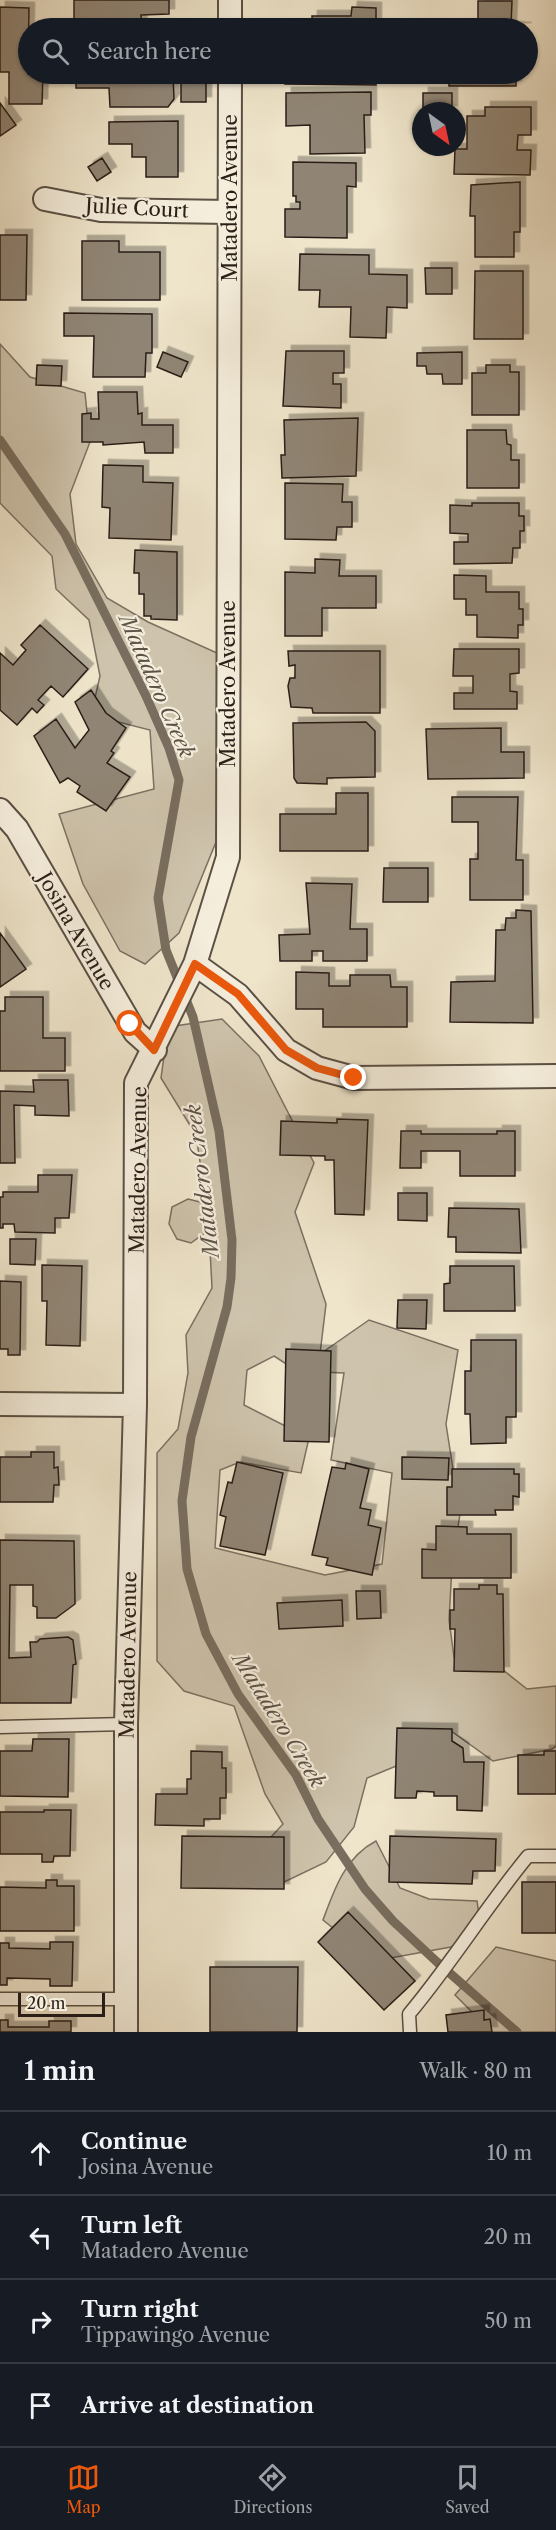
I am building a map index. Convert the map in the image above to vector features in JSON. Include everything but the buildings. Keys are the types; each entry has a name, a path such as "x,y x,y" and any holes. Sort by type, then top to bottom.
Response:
{"street":[{"path":"230,0 230,18"},
{"name":"Matadero Avenue","path":"126,2032 126,1724 135,1405 136,1083 193,969 228,857 230,84"},
{"name":"Julie Court","path":"45,199 101,210 230,212"},
{"name":"Josina Avenue","path":"0,810 17,829 135,1032 154,1050"},
{"path":"193,969 238,994 286,1050 317,1068 354,1078 556,1076"},
{"path":"0,1404 135,1405"}],"lane":[{"path":"0,1727 126,1724"},
{"path":"410,2032 409,2014 433,1986 460,1945 528,1856 556,1856"},
{"path":"0,1999 125,1999"}],"shaded area":[{"path":"0,344 30,377 85,393 90,442 70,494 76,544 107,598 148,622 217,653 218,837 179,933 145,964 120,951 83,884 59,814 154,789 150,730 91,715 100,676 89,620 56,589 52,556 0,503"},
{"path":"222,1019 259,1056 314,1163 295,1212 326,1304 320,1354 369,1320 458,1350 446,1424 460,1514 452,1566 449,1620 454,1657 498,1666 527,1689 556,1686 556,1746 552,1749 493,1761 451,1731 418,1757 367,1778 354,1827 326,1862 280,1884 260,1849 283,1824 265,1794 234,1706 184,1691 157,1661 157,1453 178,1429 188,1373 186,1335 212,1288 209,1230 191,1243 177,1239 169,1224 172,1207 188,1199 200,1202 207,1209 196,1135 161,1078 168,1027","holes":["274,1356 297,1371 344,1373 331,1460 392,1473 382,1564 325,1575 215,1548 220,1470 240,1462 301,1473 309,1438 244,1405 247,1370"]},
{"path":"376,1841 400,1888 429,1899 477,1901 481,1929 451,1947 374,1961 323,1920 342,1875 356,1856"},
{"path":"496,1947 556,1961 556,2032 492,2032 455,1995"}],"waterway":[{"name":"Matadero Creek","path":"0,440 65,534 146,696 169,748 179,780 158,898 166,950 193,1017 219,1131 232,1240 231,1278 227,1307 191,1437 182,1501 187,1569 206,1634 238,1694 296,1775 318,1819 365,1889 393,1921 517,2032"}],"route":[{"path":"130,1024 154,1050 195,964 217,977 238,994 286,1050 317,1068 354,1078"}]}
